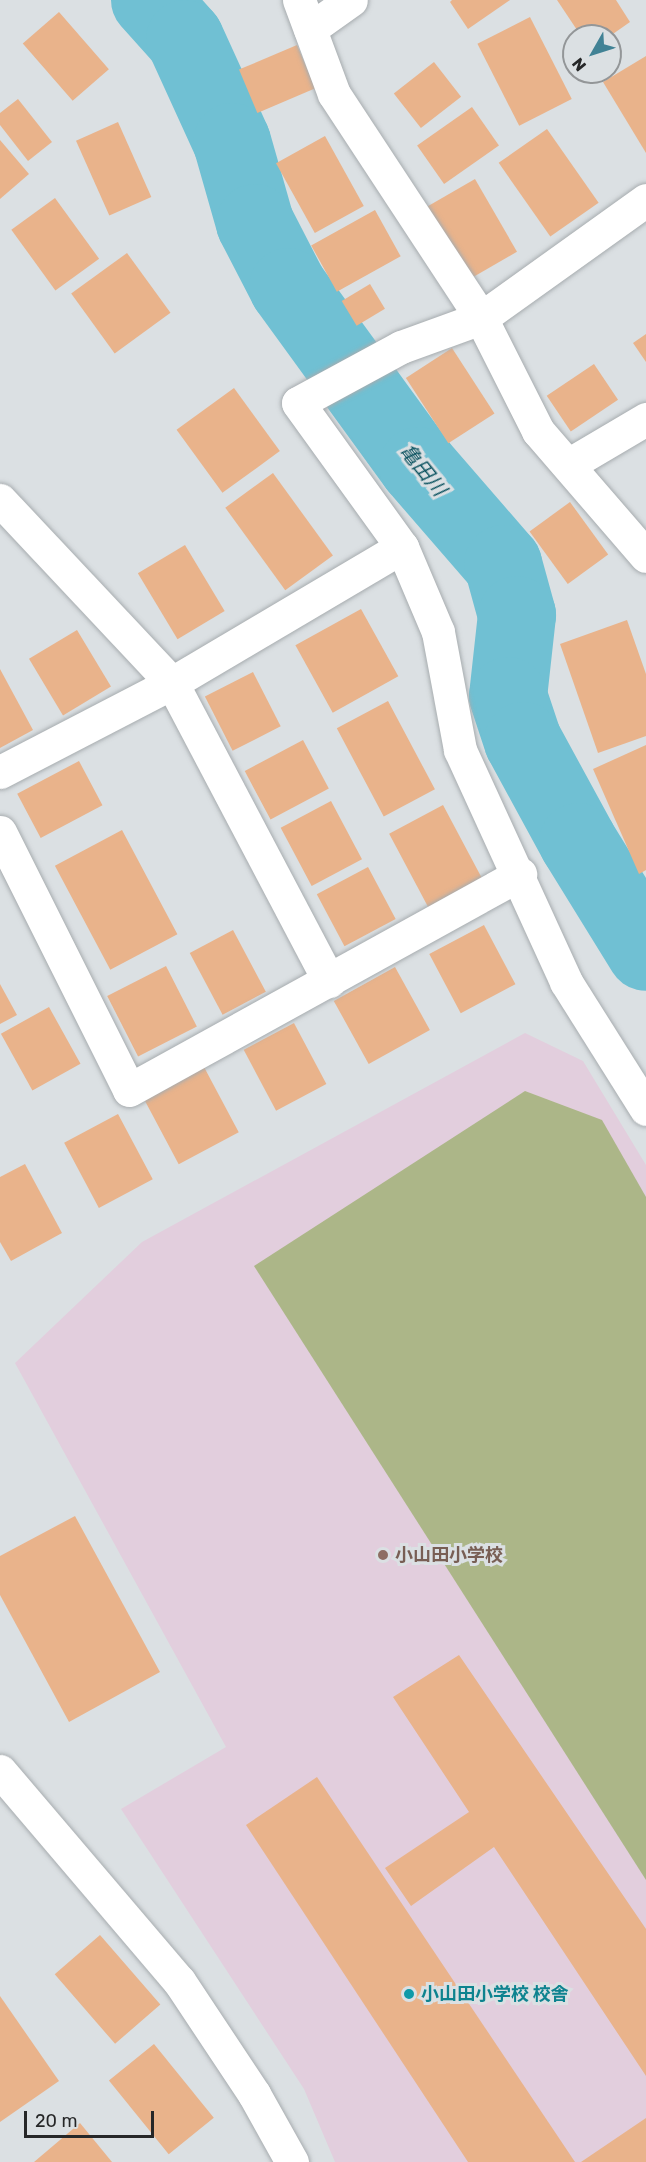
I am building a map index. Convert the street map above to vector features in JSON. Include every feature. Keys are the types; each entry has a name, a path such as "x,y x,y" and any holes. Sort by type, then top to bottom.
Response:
{"street":[{"path":"351,0 304,15 334,94 481,318 538,431 646,556"},
{"path":"646,200 481,318 375,358 316,390 298,403 402,547 438,632 460,750 520,874 566,982 646,1109"},
{"path":"568,465 646,419"},
{"path":"0,500 172,682 329,981"},
{"path":"0,772 172,682 402,547"},
{"path":"0,832 129,1090 520,874"},
{"path":"0,1771 179,1981 254,2094 292,2162"}],"shaded area":[{"name":"小山田小学校","path":"525,1033 583,1061 646,1165 646,2162 335,2162 304,2089 121,1809 226,1747 15,1363 142,1242"}],"green space":[{"path":"525,1091 602,1120 646,1197 646,1880 254,1266"}],"building":[{"path":"452,0 510,0 468,29 450,2"},
{"path":"557,0 616,0 630,22 622,28 622,24 573,24"},
{"path":"59,12 109,69 73,101 23,43"},
{"path":"530,17 562,80 562,84 572,99 519,126 477,44"},
{"path":"297,45 315,88 257,113 239,70"},
{"path":"646,56 646,153 604,84 622,84 622,71"},
{"path":"434,62 461,97 421,128 394,93"},
{"path":"18,99 52,142 28,161 0,125 0,113"},
{"path":"472,107 499,146 444,184 417,145"},
{"path":"118,122 151,197 109,216 76,141"},
{"path":"547,129 599,203 550,237 499,163"},
{"path":"325,136 364,206 315,233 276,163"},
{"path":"0,140 29,174 0,199"},
{"path":"475,179 517,252 468,280 426,208"},
{"path":"55,198 99,259 55,290 11,230"},
{"path":"375,210 401,256 337,292 311,245"},
{"path":"127,253 170,313 115,353 71,294"},
{"path":"370,284 385,309 357,326 342,301"},
{"path":"646,334 646,362 633,343"},
{"path":"452,348 494,413 448,443 406,378"},
{"path":"594,364 618,400 571,432 547,396"},
{"path":"234,388 280,451 222,493 177,430"},
{"path":"273,473 333,556 285,590 225,508"},
{"path":"570,502 608,555 568,584 530,531"},
{"path":"185,545 225,611 178,639 138,573"},
{"path":"361,609 398,676 333,713 295,645"},
{"path":"627,620 646,674 646,736 598,753 560,644"},
{"path":"77,630 111,687 63,715 29,659"},
{"path":"0,669 33,730 0,748"},
{"path":"253,672 281,726 233,751 205,697"},
{"path":"388,701 435,789 384,817 337,728"},
{"path":"303,740 329,789 271,820 245,771"},
{"path":"646,745 646,870 639,874 593,769"},
{"path":"79,761 102,805 41,838 17,794"},
{"path":"331,801 362,859 312,886 281,828"},
{"path":"443,805 483,880 429,909 389,834"},
{"path":"122,830 177,934 110,970 55,866"},
{"path":"368,867 396,919 344,946 317,894"},
{"path":"484,925 515,984 461,1013 429,954"},
{"path":"233,930 266,992 223,1015 190,953"},
{"path":"166,966 197,1027 138,1057 107,996"},
{"path":"395,967 430,1030 369,1064 334,1001"},
{"path":"0,984 17,1015 0,1024"},
{"path":"49,1007 81,1064 32,1091 1,1034"},
{"path":"294,1023 326,1084 276,1111 244,1050"},
{"path":"204,1067 239,1132 179,1164 144,1099"},
{"path":"118,1114 153,1179 99,1208 64,1143"},
{"path":"25,1164 62,1233 11,1261 0,1242 0,1177"},
{"path":"75,1516 160,1672 69,1722 0,1595 0,1556"},
{"name":"小山田小学校 校舎","path":"459,1655 646,1929 646,2076 494,1847 411,1906 385,1868 469,1812 393,1697"},
{"name":"小山田小学校 校舎","path":"317,1777 575,2162 468,2162 246,1825"},
{"path":"100,1935 160,2004 115,2044 55,1974"},
{"path":"0,1996 59,2081 0,2122"},
{"path":"154,2044 214,2118 169,2154 109,2081"},
{"path":"646,2118 646,2162 581,2162"},
{"path":"80,2123 112,2162 34,2162"}],"waterway":[{"name":"亀田川","path":"150,0 185,39 232,142 255,223 288,287 418,466 503,564 517,615 508,696 523,741 578,842 646,952"}],"place":[{"name":"小山田小学校","path":"383,1555"},
{"name":"小山田小学校 校舎","path":"409,1994"}]}
